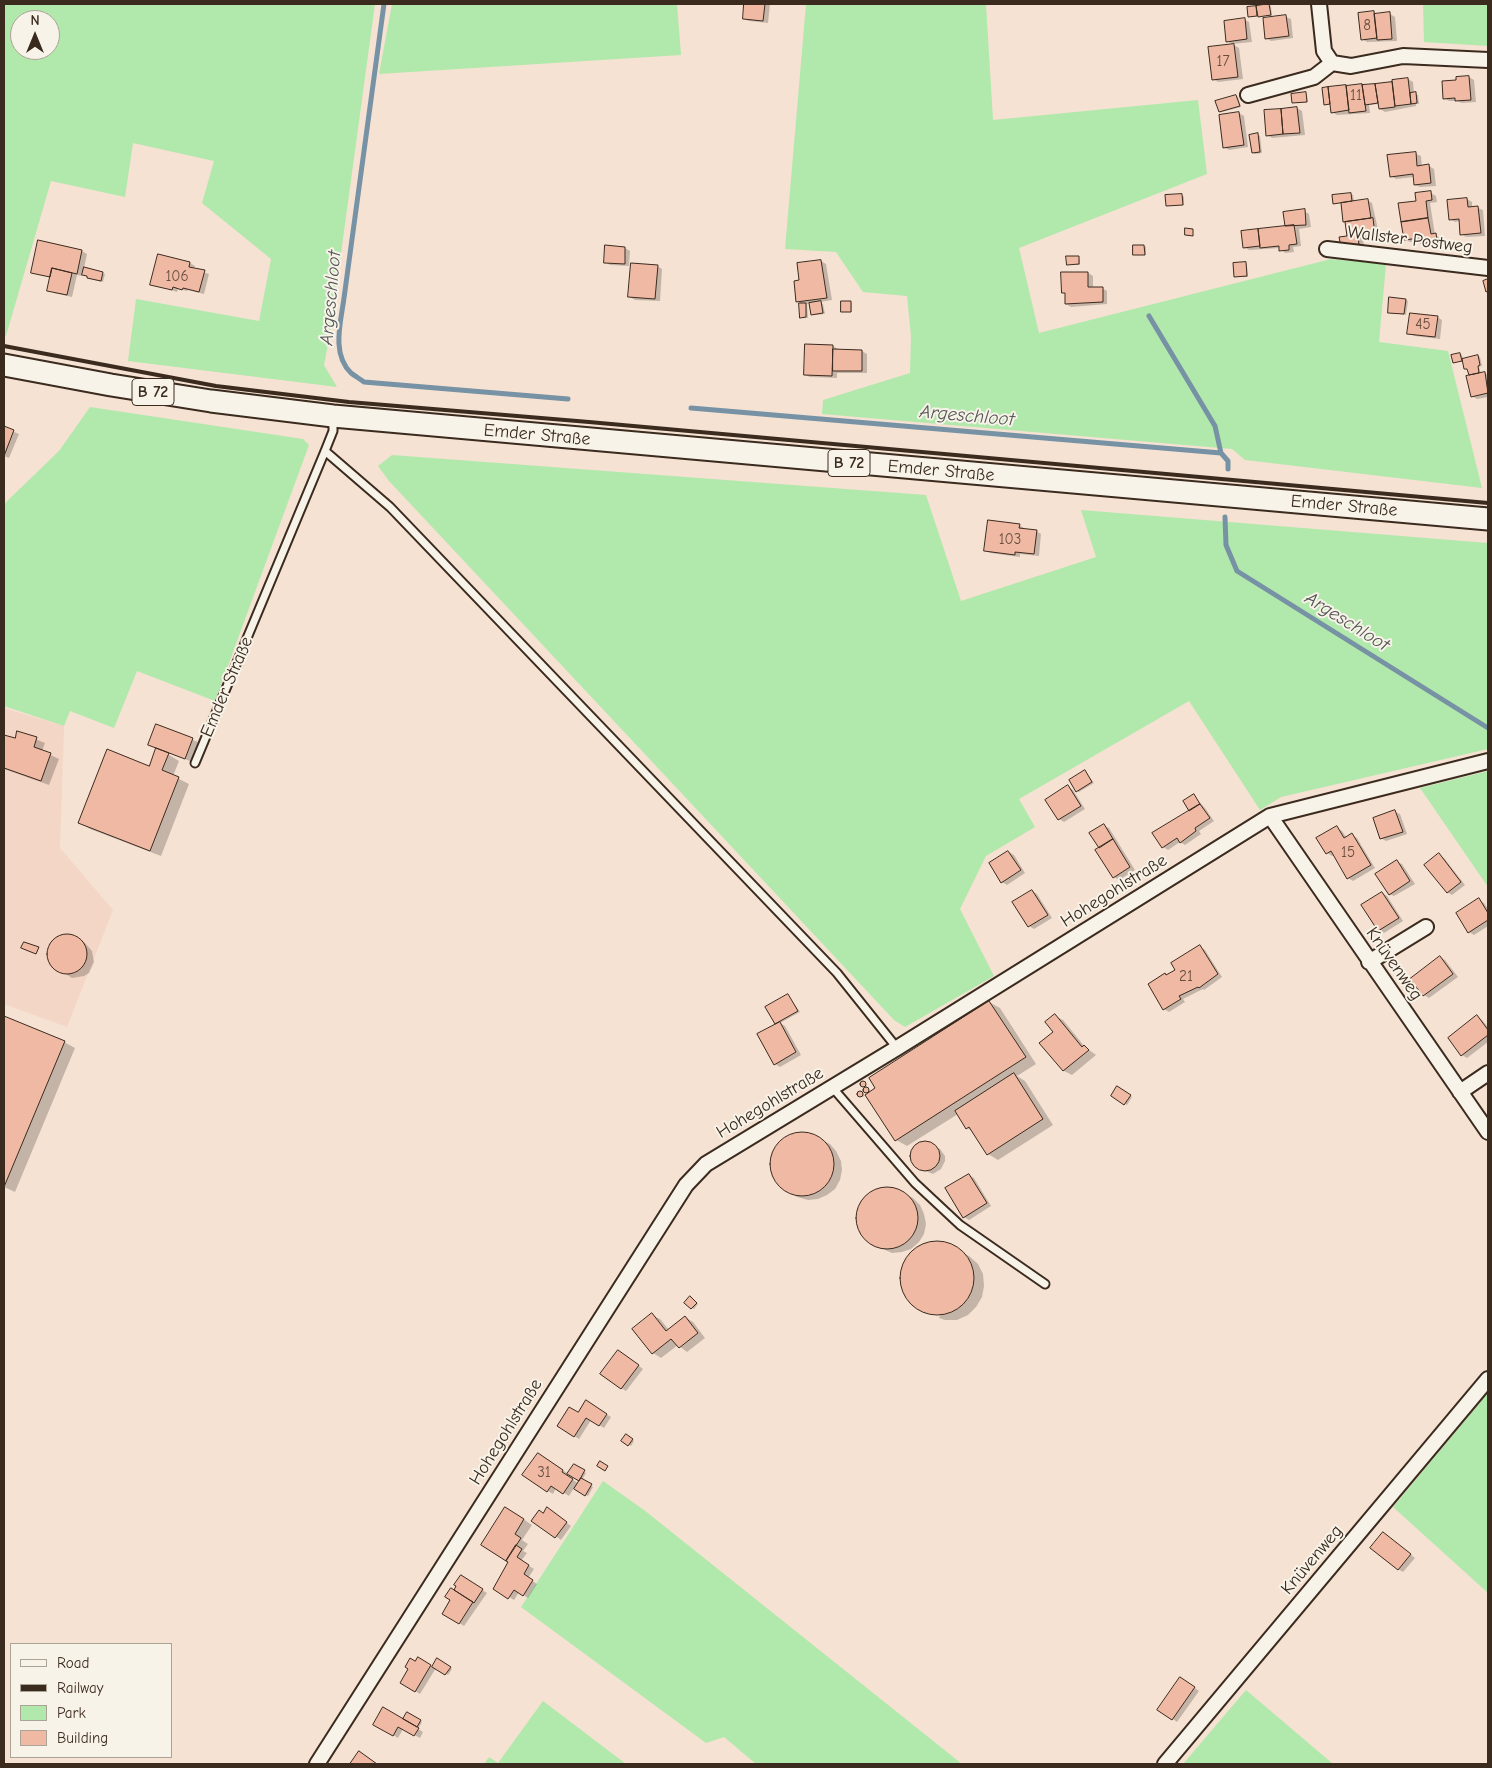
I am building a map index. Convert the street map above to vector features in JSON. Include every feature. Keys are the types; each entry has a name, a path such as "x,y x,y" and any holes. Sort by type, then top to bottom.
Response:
{"main road":[{"name":"Emder Straße","path":"4,365 210,401 334,416 1488,519"}],"street":[{"path":"1319,4 1324,52 1332,63 1351,66 1403,56 1488,60"},
{"path":"1248,95 1314,77 1332,63"},
{"name":"Wallster Postweg","path":"1327,249 1488,268"},
{"name":"Hohegohlstraße","path":"317,1764 686,1185 706,1164 897,1048 1270,816 1488,761"},
{"name":"Knüvenweg","path":"1270,816 1488,1132"},
{"path":"1369,962 1426,926"},
{"path":"1460,1092 1488,1073"},
{"name":"Knüvenweg","path":"1165,1764 1488,1379"}],"lane":[{"name":"Emder Straße","path":"195,762 325,451 333,431 334,416"},
{"path":"325,451 390,507 775,908 837,973 897,1048"},
{"path":"832,1087 915,1183 960,1225 1045,1284"}],"shaded area":[{"path":"4,708 64,726 60,848 113,910 67,1027 4,1004"}],"green space":[{"path":"4,4 375,4 330,334 324,365 337,387 128,361 136,299 259,321 271,259 202,203 214,161 133,143 125,197 51,181 6,336 4,335"},
{"path":"392,4 677,4 681,55 379,74"},
{"path":"806,4 986,4 993,120 1198,100 1207,174 1019,248 1039,333 1331,259 1386,264 1379,342 1448,351 1482,488 1245,460 1232,449 822,414 823,400 910,373 911,336 907,296 863,292 836,252 785,249"},
{"path":"1423,4 1488,4 1488,46 1424,42"},
{"path":"90,407 303,439 309,445 215,701 137,671 114,728 70,711 64,726 4,706 4,504 59,451"},
{"path":"392,455 926,495 961,601 1096,557 1081,510 1488,543 1488,749 1281,797 1260,810 1189,701 1019,799 1035,827 986,856 960,909 994,976 905,1027 894,1020 389,481 378,466"},
{"path":"1488,771 1488,887 1420,788"},
{"path":"1488,1393 1488,1593 1393,1507"},
{"path":"603,1481 644,1510 962,1764 756,1764 724,1737 706,1743 521,1607"},
{"path":"1246,1690 1333,1764 1183,1764"},
{"path":"543,1701 626,1764 484,1764 489,1757 498,1763"}],"building":[{"path":"744,4 765,4 763,21 743,19"},
{"path":"1269,4 1271,15 1258,17 1256,6"},
{"path":"1256,6 1257,16 1248,17 1247,7"},
{"path":"1374,11 1377,38 1361,40 1358,13"},
{"path":"1390,12 1392,39 1377,40 1374,14"},
{"path":"1286,15 1289,36 1265,39 1263,18"},
{"path":"1245,18 1247,39 1226,42 1224,21"},
{"path":"1234,44 1238,77 1212,80 1208,47"},
{"path":"1469,76 1471,100 1455,101 1455,98 1443,99 1442,81 1456,80 1456,77"},
{"path":"1408,78 1411,104 1395,106 1392,80"},
{"path":"1392,82 1395,107 1379,109 1375,84"},
{"path":"1362,84 1366,111 1349,113 1346,86"},
{"path":"1375,84 1378,103 1365,105 1362,85"},
{"path":"1346,85 1349,110 1331,113 1328,87"},
{"path":"1328,87 1330,104 1324,105 1322,88"},
{"path":"1306,92 1307,102 1292,103 1291,94"},
{"path":"1416,92 1417,103 1411,104 1410,93"},
{"path":"1236,95 1240,106 1219,112 1215,101"},
{"path":"1297,107 1300,133 1283,134 1281,109"},
{"path":"1281,109 1283,134 1266,136 1264,110"},
{"path":"1239,112 1244,145 1223,148 1219,115"},
{"path":"1258,133 1260,152 1252,153 1249,135"},
{"path":"1416,152 1417,166 1429,164 1431,183 1414,185 1413,174 1390,177 1387,155"},
{"path":"1431,191 1432,200 1426,201 1428,218 1401,222 1398,203 1416,201 1415,193"},
{"path":"1351,193 1352,201 1333,204 1332,195"},
{"path":"1182,194 1183,205 1166,206 1165,195"},
{"path":"1467,198 1468,207 1478,206 1481,233 1460,235 1459,219 1449,220 1447,200"},
{"path":"1368,199 1371,218 1343,222 1341,203"},
{"path":"1305,209 1306,225 1285,226 1283,212"},
{"path":"1373,218 1375,235 1358,238 1359,244 1341,247 1339,237 1347,236 1345,222"},
{"path":"1428,218 1431,234 1436,233 1437,241 1421,244 1420,238 1404,240 1401,222"},
{"path":"1294,225 1297,244 1289,245 1289,250 1279,251 1279,246 1260,248 1258,229"},
{"path":"1185,228 1193,229 1193,236 1185,235"},
{"path":"1258,229 1260,246 1243,248 1241,231"},
{"path":"38,240 82,250 77,274 52,268 50,277 31,273"},
{"path":"605,245 625,247 625,264 604,263"},
{"path":"1133,245 1144,245 1145,255 1133,255"},
{"path":"158,254 190,262 189,267 205,270 199,292 173,287 172,290 150,285"},
{"path":"1066,256 1079,256 1079,264 1067,265"},
{"path":"821,260 827,298 796,302 794,281 799,280 797,263"},
{"path":"1246,262 1247,276 1234,277 1233,263"},
{"path":"631,263 658,265 655,299 628,297"},
{"path":"84,267 103,272 101,281 82,275"},
{"path":"52,268 72,273 67,295 47,291"},
{"path":"1061,272 1088,272 1088,287 1103,287 1103,302 1065,304 1065,293 1062,293"},
{"path":"1488,279 1488,291 1486,292 1483,281"},
{"path":"1389,297 1406,299 1404,314 1388,313"},
{"path":"821,301 823,313 811,315 809,303"},
{"path":"841,301 851,301 851,312 841,312"},
{"path":"799,303 806,303 806,317 800,318"},
{"path":"1410,313 1438,316 1435,337 1407,334"},
{"path":"805,344 833,345 832,376 804,375"},
{"path":"833,349 862,350 862,371 833,371"},
{"path":"1460,353 1462,361 1453,363 1451,355"},
{"path":"1478,355 1479,373 1469,375 1467,369 1464,369 1462,359"},
{"path":"1485,372 1488,393 1471,397 1466,376"},
{"path":"4,426 14,430 4,456"},
{"path":"988,520 1020,524 1019,528 1037,530 1034,554 1015,552 1015,555 984,551"},
{"path":"156,724 193,738 185,759 148,745"},
{"path":"17,731 37,737 34,747 51,753 41,781 4,768 4,735 15,738"},
{"path":"156,748 169,753 162,770 179,777 150,851 78,823 107,749 149,766"},
{"path":"1085,770 1092,782 1076,792 1069,780"},
{"path":"1068,785 1081,806 1058,820 1045,800"},
{"path":"1194,794 1200,804 1189,811 1183,801"},
{"path":"1200,804 1210,818 1195,828 1196,831 1180,843 1177,838 1162,848 1152,833"},
{"path":"1395,810 1403,832 1380,839 1373,818"},
{"path":"1104,824 1113,839 1099,848 1089,833"},
{"path":"1337,826 1344,838 1352,833 1371,865 1347,879 1331,851 1326,854 1316,838"},
{"path":"1113,839 1130,867 1113,878 1095,850"},
{"path":"1008,851 1021,870 1001,883 989,863"},
{"path":"1439,853 1461,882 1447,893 1424,865"},
{"path":"1397,860 1410,881 1389,895 1375,874"},
{"path":"1032,890 1048,915 1028,927 1012,902"},
{"path":"1382,892 1399,918 1378,931 1361,905"},
{"path":"1479,898 1488,913 1488,920 1468,933 1456,913"},
{"path":"67,934 81,940 87,954 81,968 67,974 53,968 47,954 53,940"},
{"path":"24,942 39,947 36,954 21,948"},
{"path":"1200,945 1218,974 1199,988 1179,996 1181,999 1163,1010 1148,984 1165,973 1166,975 1175,970 1171,963"},
{"path":"1440,956 1453,974 1423,996 1410,979"},
{"path":"788,994 798,1011 775,1024 765,1007"},
{"path":"989,1001 1026,1057 895,1141 865,1095 875,1088 869,1078"},
{"path":"1055,1014 1082,1047 1084,1045 1089,1050 1063,1071 1039,1043 1053,1032 1045,1022"},
{"path":"1477,1015 1488,1030 1488,1035 1461,1056 1448,1038"},
{"path":"4,1016 65,1041 4,1187"},
{"path":"780,1022 796,1052 774,1065 757,1034"},
{"path":"1014,1073 1043,1119 987,1155 969,1127 966,1129 955,1111"},
{"path":"863,1081 866,1084 863,1087 860,1084"},
{"path":"1117,1086 1131,1095 1124,1105 1111,1096"},
{"path":"866,1087 869,1090 866,1093 863,1090"},
{"path":"860,1091 863,1094 860,1097 857,1094"},
{"path":"802,1132 814,1134 825,1141 832,1152 834,1164 832,1176 825,1187 814,1194 802,1196 790,1194 779,1187 772,1176 770,1164 772,1152 779,1141 790,1134"},
{"path":"925,1141 936,1145 940,1156 936,1167 925,1171 914,1167 910,1156 914,1145"},
{"path":"969,1174 987,1203 963,1218 945,1188"},
{"path":"887,1187 899,1189 909,1196 916,1206 918,1218 916,1230 909,1240 899,1247 887,1249 875,1247 865,1240 858,1230 856,1218 858,1206 865,1196 875,1189"},
{"path":"937,1241 951,1244 963,1252 971,1264 974,1278 971,1292 963,1304 951,1312 937,1315 923,1312 911,1304 903,1292 900,1278 903,1264 911,1252 923,1244"},
{"path":"690,1296 697,1303 691,1309 684,1303"},
{"path":"652,1313 666,1331 685,1316 698,1333 679,1348 671,1339 652,1354 632,1329"},
{"path":"618,1350 639,1365 621,1389 600,1374"},
{"path":"586,1400 607,1414 599,1426 586,1418 574,1437 557,1426 569,1407 578,1412"},
{"path":"626,1434 633,1439 628,1446 621,1441"},
{"path":"538,1453 573,1479 563,1494 551,1486 547,1492 522,1475"},
{"path":"600,1461 608,1466 605,1471 597,1466"},
{"path":"574,1464 585,1470 579,1481 567,1474"},
{"path":"581,1478 592,1484 585,1496 574,1489"},
{"path":"505,1507 524,1519 515,1534 521,1538 506,1561 481,1545"},
{"path":"547,1507 567,1522 555,1538 531,1521 539,1510 543,1513"},
{"path":"1383,1532 1411,1554 1398,1570 1370,1548"},
{"path":"516,1545 522,1549 517,1557 529,1565 524,1574 533,1580 523,1596 514,1590 508,1599 493,1589"},
{"path":"461,1575 483,1589 474,1603 454,1590 456,1586 454,1585"},
{"path":"451,1588 473,1602 459,1624 442,1614 450,1600 445,1597"},
{"path":"418,1657 431,1665 415,1692 400,1683 408,1669 405,1667 410,1658 415,1661"},
{"path":"437,1658 451,1667 445,1675 432,1667"},
{"path":"1180,1677 1195,1687 1172,1720 1157,1710"},
{"path":"383,1707 419,1728 414,1736 398,1727 393,1736 373,1725"},
{"path":"407,1712 421,1720 417,1727 403,1719"},
{"path":"359,1751 377,1764 350,1764"}],"waterway":[{"name":"Argeschloot","path":"384,4 340,327 339,347 345,365 351,373 364,382 568,399"},
{"path":"1149,316 1215,426 1221,453"},
{"name":"Argeschloot","path":"691,408 1221,453 1228,461 1228,469"},
{"name":"Argeschloot","path":"1225,517 1226,545 1237,571 1488,728"}],"railway":[{"path":"4,346 216,386 349,402 1488,503"}]}
